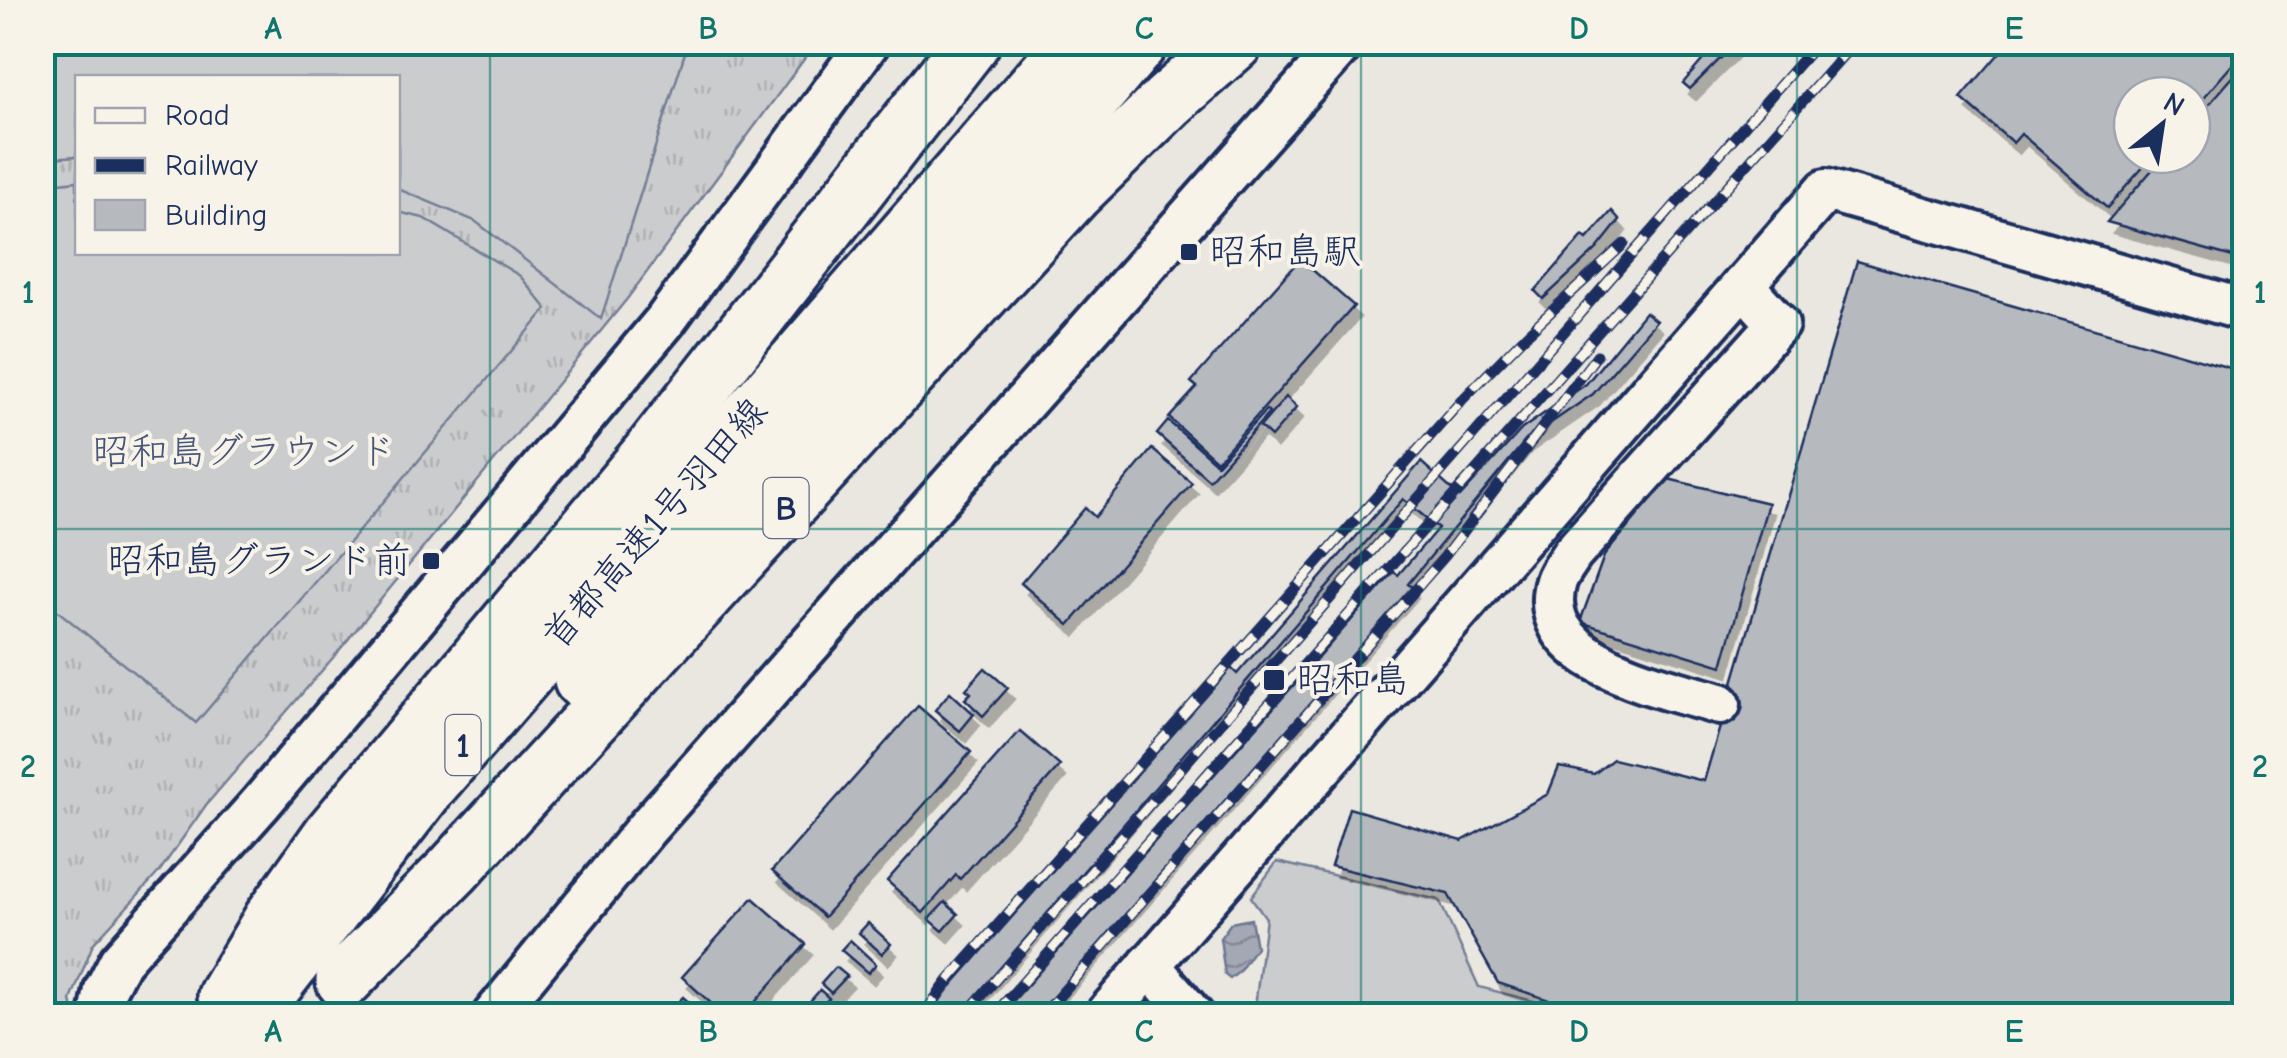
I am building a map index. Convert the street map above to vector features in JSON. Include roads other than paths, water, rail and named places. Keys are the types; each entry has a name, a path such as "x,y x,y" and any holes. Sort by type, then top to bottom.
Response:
{"highway":[{"path":"214,1016 273,917 332,834 650,454 972,42"},
{"name":"首都高速1号羽田線","path":"332,998 521,752 720,515 1074,42"},
{"name":"首都高速1号羽田線","path":"250,1016 429,785 687,484 859,327 1140,42"},
{"name":"B","path":"332,998 1075,192 1235,42"}],"street":[{"path":"100,1016 109,980 129,950 261,803 665,321 870,42"},
{"path":"493,1016 645,830 1344,42"},
{"path":"1105,1016 1149,965 1348,763 1826,190 2244,310"},
{"path":"1720,704 1620,673 1586,656 1568,640 1554,608 1556,580 1572,554 1778,324 1743,285"},
{"path":"1149,965 1187,1013"}],"water":[{"path":"1251,919 1256,947 1230,979 1225,975 1220,938 1231,923"}],"railway":[{"path":"964,1016 1818,42"},
{"path":"993,1016 1855,42"},
{"path":"922,1016 948,981 1462,400 1624,244"},
{"path":"1042,1016 1445,556 1597,355"}],"place":[{"name":"昭和島駅","path":"1189,252"},
{"name":"昭和島グランド前","path":"431,561"},
{"name":"昭和島","path":"1274,680"}],"park label":[{"name":"昭和島グラウンド","path":"244,452"}]}
